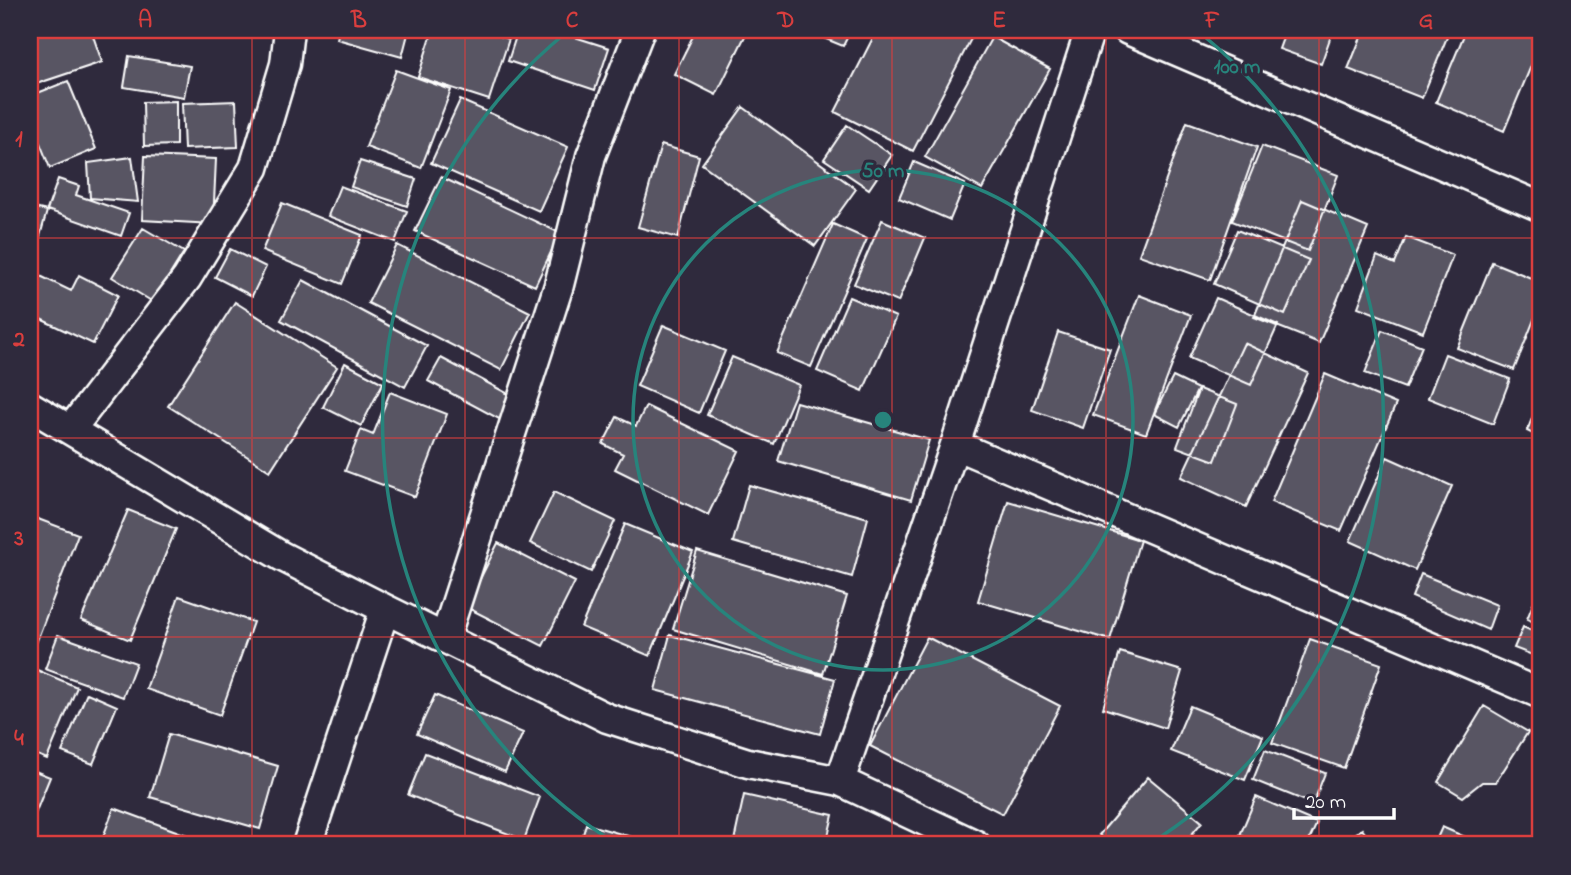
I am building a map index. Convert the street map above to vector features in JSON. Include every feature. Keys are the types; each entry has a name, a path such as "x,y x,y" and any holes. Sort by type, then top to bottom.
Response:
{"street":[{"path":"71,429 187,278 254,168 285,64 289,30"},
{"path":"444,638 559,285 591,156 640,30"},
{"path":"840,781 955,445 1090,30"},
{"path":"1128,30 1541,207"},
{"path":"30,407 281,555 607,718 748,763 840,781 974,845"},
{"path":"955,445 1541,694"},
{"path":"307,845 385,609"}],"building":[{"path":"44,30 91,30 102,62 30,86 30,34"},
{"path":"339,30 409,30 402,57 337,39"},
{"path":"433,30 482,30 509,39 489,100 418,77"},
{"path":"518,30 553,30 609,48 595,90 508,61"},
{"path":"696,30 748,30 716,95 674,74"},
{"path":"804,30 851,30 843,46"},
{"path":"877,30 963,30 973,35 913,151 835,112"},
{"path":"1286,30 1333,30 1321,64 1279,49"},
{"path":"1364,30 1450,30 1422,98 1348,69"},
{"path":"1466,30 1541,30 1541,42 1504,131 1436,102"},
{"path":"992,37 1050,69 982,189 925,157"},
{"path":"129,56 190,66 184,97 124,87"},
{"path":"396,70 451,90 421,168 366,147"},
{"path":"68,81 96,149 50,168 30,118 30,96"},
{"path":"460,100 568,147 539,211 431,163"},
{"path":"176,101 176,145 144,146 143,102"},
{"path":"236,101 238,147 184,149 182,103"},
{"path":"743,107 856,189 815,246 702,164"},
{"path":"1541,108 1541,133 1532,128"},
{"path":"1187,122 1257,147 1210,280 1139,255"},
{"path":"847,125 892,155 869,189 824,159"},
{"path":"661,145 699,156 678,238 638,227"},
{"path":"1262,146 1338,175 1308,251 1232,221"},
{"path":"145,156 216,159 213,224 142,220"},
{"path":"132,157 138,202 90,198 88,163"},
{"path":"360,161 416,179 407,206 351,187"},
{"path":"914,162 965,184 950,220 899,198"},
{"path":"441,177 560,233 535,286 415,231"},
{"path":"58,179 79,186 76,195 129,213 121,236 47,210"},
{"path":"340,186 407,211 395,242 328,216"},
{"path":"1302,200 1368,228 1319,343 1254,317"},
{"path":"282,203 362,235 342,284 262,251"},
{"path":"30,207 47,211 35,254 30,253"},
{"path":"882,220 925,238 898,302 854,284"},
{"path":"833,224 867,239 811,367 777,353"},
{"path":"143,228 184,252 153,302 112,277"},
{"path":"1237,230 1309,260 1285,315 1214,284"},
{"path":"1406,237 1453,255 1423,332 1358,307 1377,256 1395,264"},
{"path":"397,245 530,312 501,370 368,303"},
{"path":"230,249 266,267 252,296 215,277"},
{"path":"1492,262 1541,282 1541,302 1514,370 1457,348"},
{"path":"30,271 71,291 79,275 118,295 93,344 30,314"},
{"path":"303,280 427,346 405,387 281,320"},
{"path":"1139,295 1191,315 1146,434 1093,415"},
{"path":"849,297 896,317 863,391 817,371"},
{"path":"1216,298 1278,325 1251,385 1189,358"},
{"path":"235,302 337,367 270,471 168,406"},
{"path":"663,325 725,351 699,413 637,386"},
{"path":"1382,330 1422,346 1405,388 1365,373"},
{"path":"1058,332 1110,349 1083,428 1032,410"},
{"path":"1244,343 1308,373 1246,507 1181,477"},
{"path":"1541,346 1541,371 1532,368"},
{"path":"1445,354 1510,379 1493,424 1428,398"},
{"path":"732,357 799,385 774,444 707,415"},
{"path":"441,358 514,397 501,420 428,381"},
{"path":"345,363 383,383 361,426 323,407"},
{"path":"1325,374 1396,404 1341,531 1271,502"},
{"path":"1173,377 1198,389 1179,427 1154,414"},
{"path":"1199,389 1237,404 1215,461 1177,447"},
{"path":"390,392 447,414 415,497 345,471 361,430 373,435"},
{"path":"1541,396 1541,438 1527,431"},
{"path":"796,402 929,440 911,500 778,461"},
{"path":"646,406 739,451 708,515 615,469 623,454 603,444 617,417 636,426"},
{"path":"1387,457 1452,486 1415,570 1350,541"},
{"path":"749,485 868,518 852,577 733,542"},
{"path":"554,492 615,521 591,572 530,543"},
{"path":"1008,501 1140,540 1110,640 978,601"},
{"path":"128,510 176,529 130,640 81,620"},
{"path":"30,516 78,534 36,643 30,640"},
{"path":"625,524 693,552 650,656 581,627"},
{"path":"498,543 575,582 543,646 466,607"},
{"path":"697,551 847,596 823,674 673,629"},
{"path":"1421,574 1497,605 1488,630 1412,597"},
{"path":"1541,584 1541,625 1527,619"},
{"path":"179,596 253,622 220,715 146,689"},
{"path":"1523,627 1541,635 1535,656 1514,648"},
{"path":"58,635 136,663 123,697 45,669"},
{"path":"670,635 835,679 820,734 655,690"},
{"path":"927,637 1060,706 1003,814 870,746"},
{"path":"1310,639 1381,664 1344,768 1272,743"},
{"path":"1120,652 1182,671 1165,728 1103,708"},
{"path":"30,667 77,687 47,759 30,752"},
{"path":"87,693 117,706 93,764 62,752"},
{"path":"435,695 523,733 505,772 417,734"},
{"path":"1190,706 1263,736 1245,780 1171,751"},
{"path":"1484,706 1528,732 1496,782 1482,782 1463,797 1438,782"},
{"path":"169,734 278,766 260,829 150,797"},
{"path":"1265,750 1325,773 1313,804 1253,780"},
{"path":"425,753 540,797 524,840 408,795"},
{"path":"30,769 50,777 30,826"},
{"path":"1148,777 1202,822 1183,845 1111,845 1099,835"},
{"path":"744,795 833,815 826,845 752,845 734,841"},
{"path":"1256,797 1317,823 1307,845 1263,845 1240,835"},
{"path":"114,808 214,845 100,845"},
{"path":"586,824 642,840 640,845 580,845"},
{"path":"1442,827 1479,843 1434,845"},
{"path":"1362,829 1374,845 1340,845"}]}
